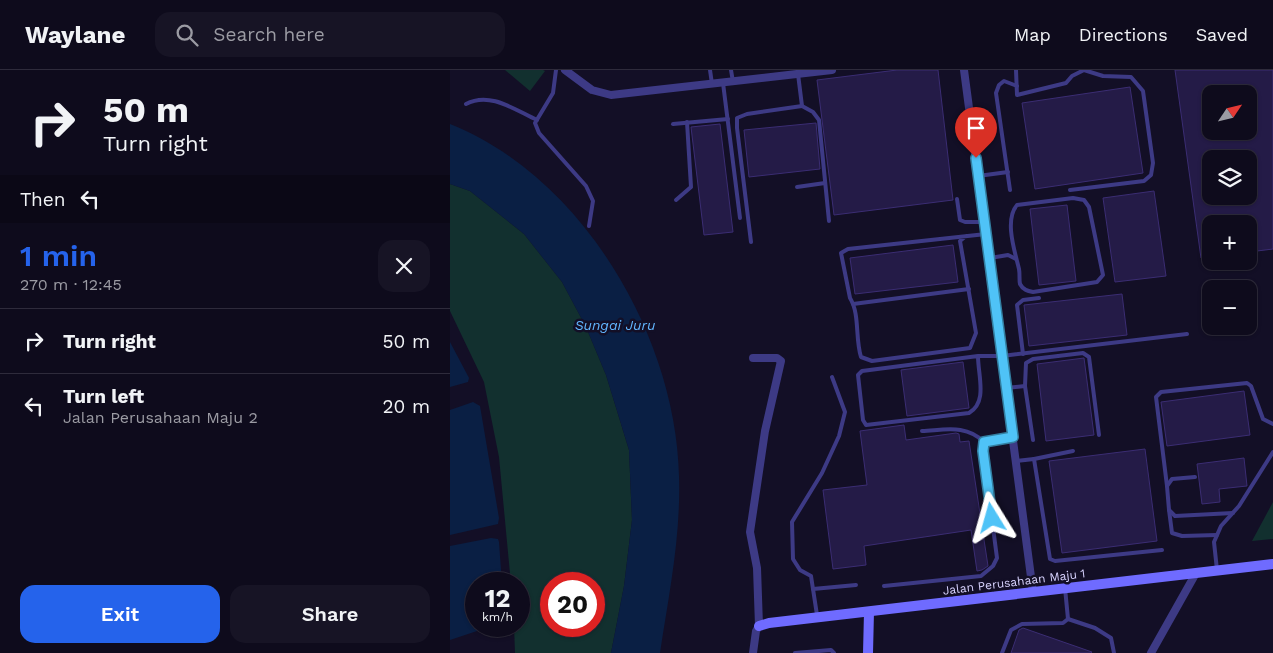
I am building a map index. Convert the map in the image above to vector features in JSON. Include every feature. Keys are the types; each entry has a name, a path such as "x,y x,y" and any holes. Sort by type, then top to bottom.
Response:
{"street":[{"path":"565,70 592,90 611,95 832,70"},
{"path":"964,70 1034,592"},
{"path":"752,653 756,631 759,626 757,568 750,532 765,431 781,361 777,358 753,358"},
{"name":"Jalan Perusahaan Maju 1","path":"759,626 1273,564"},
{"path":"1151,653 1196,573"},
{"path":"868,612 868,653"}],"lane":[{"path":"556,70 553,93 537,120 539,133 586,186 593,200 589,226"},
{"path":"710,70 712,84"},
{"path":"731,70 733,82"},
{"path":"1016,70 1017,95 1066,83 1072,76 1084,70 1103,76 1131,77 1143,90 1152,163 1151,176 1144,180 1070,190"},
{"path":"798,74 802,106"},
{"path":"1010,190 996,93 998,85 1004,81 1017,86"},
{"path":"723,83 740,218"},
{"path":"466,104 475,99 492,100 537,120"},
{"path":"751,242 737,128 737,118 747,114 802,106 813,112 819,120 829,221"},
{"path":"673,124 728,119"},
{"path":"676,200 691,187 687,122"},
{"path":"978,176 1008,172"},
{"path":"797,187 825,183"},
{"path":"1073,198 1084,200 1089,207 1101,261 1103,275 1097,282 1033,292 1025,290 1020,284 1016,259 1011,220 1012,210 1017,205 1073,198"},
{"path":"957,199 960,220 964,222 984,222"},
{"path":"966,236 960,241 976,333 975,341 970,348 872,361 861,357 857,344 854,304 850,298 841,253 848,249 966,236 986,234"},
{"path":"989,259 1008,255 1016,259"},
{"path":"854,304 968,289"},
{"path":"1023,354 1017,305 1023,300 1038,298"},
{"path":"978,356 981,400 978,408 969,413 866,425 863,420 858,375 862,371 978,356 1023,354 1187,334"},
{"path":"1033,440 1025,386 1026,364 1032,359 1083,353 1088,357 1099,436"},
{"path":"817,618 812,576 800,570 793,559 792,522 822,473 839,436 845,412 832,377"},
{"path":"1217,535 1182,536 1172,533 1156,397 1162,392 1247,383 1251,386 1262,419 1273,424"},
{"path":"1006,388 1025,386"},
{"path":"922,431 962,429 975,434 984,442"},
{"path":"984,442 1013,437"},
{"path":"884,586 982,576 993,566 997,558 983,451 984,442"},
{"path":"1016,461 1073,451"},
{"path":"1217,570 1214,542 1221,526 1233,513 1273,452"},
{"path":"1034,458 1050,559 1055,561 1162,550"},
{"path":"1167,486 1172,479 1195,477"},
{"path":"1169,510 1175,516 1233,513"},
{"path":"813,589 856,585"},
{"path":"1065,588 1068,619"},
{"path":"1002,653 1011,630 1022,624 1063,623 1068,619"},
{"path":"1068,619 1095,628 1110,638 1114,653"},
{"path":"795,653 831,650 834,653"}],"green space":[{"path":"505,70 543,70 545,71 530,91"},
{"path":"450,184 470,191 524,234 562,282 586,327 606,375 629,450 632,520 624,586 611,653 515,653 514,637 530,637 530,572 510,572 499,457 484,382 450,311"},
{"path":"1273,502 1273,539 1252,541"}],"water":[{"name":"Sungai Juru","path":"450,124 498,149 541,182 580,222 613,268 640,318 661,370 674,423 679,498 676,543 660,653 611,653 624,586 632,520 629,450 606,375 586,327 562,282 524,234 470,191 450,184"},
{"path":"450,342 469,378 468,382 450,387"},
{"path":"473,402 480,406 499,518 498,524 450,535 450,410"},
{"path":"491,538 498,539 501,572 465,572 465,635 450,640 450,546"}],"building":[{"path":"897,70 938,70 953,200 834,215 817,80"},
{"path":"1175,70 1273,70 1273,249 1257,251 1257,215 1202,215 1202,258"},
{"path":"1130,87 1143,173 1035,189 1022,103"},
{"path":"816,123 820,169 749,177 744,130"},
{"path":"720,124 733,232 704,235 691,127"},
{"path":"1154,191 1166,276 1115,282 1103,198"},
{"path":"1067,205 1076,281 1039,285 1030,209"},
{"path":"953,245 958,282 855,294 850,258"},
{"path":"1122,294 1127,335 1029,346 1024,305"},
{"path":"1084,358 1094,435 1046,441 1037,364"},
{"path":"963,362 969,408 907,416 901,370"},
{"path":"1244,391 1250,435 1167,446 1161,402"},
{"path":"904,425 906,440 956,433 959,434 960,442 969,441 988,566 982,570 977,571 971,530 864,546 866,565 833,569 823,490 867,485 860,431"},
{"path":"1145,449 1157,541 1062,553 1049,461"},
{"path":"1244,458 1247,486 1219,489 1220,502 1202,504 1197,464"},
{"path":"1023,628 1092,652 1011,653 1019,630"}],"route":[{"path":"976,158 1013,437 984,442 983,451 992,518"}]}
